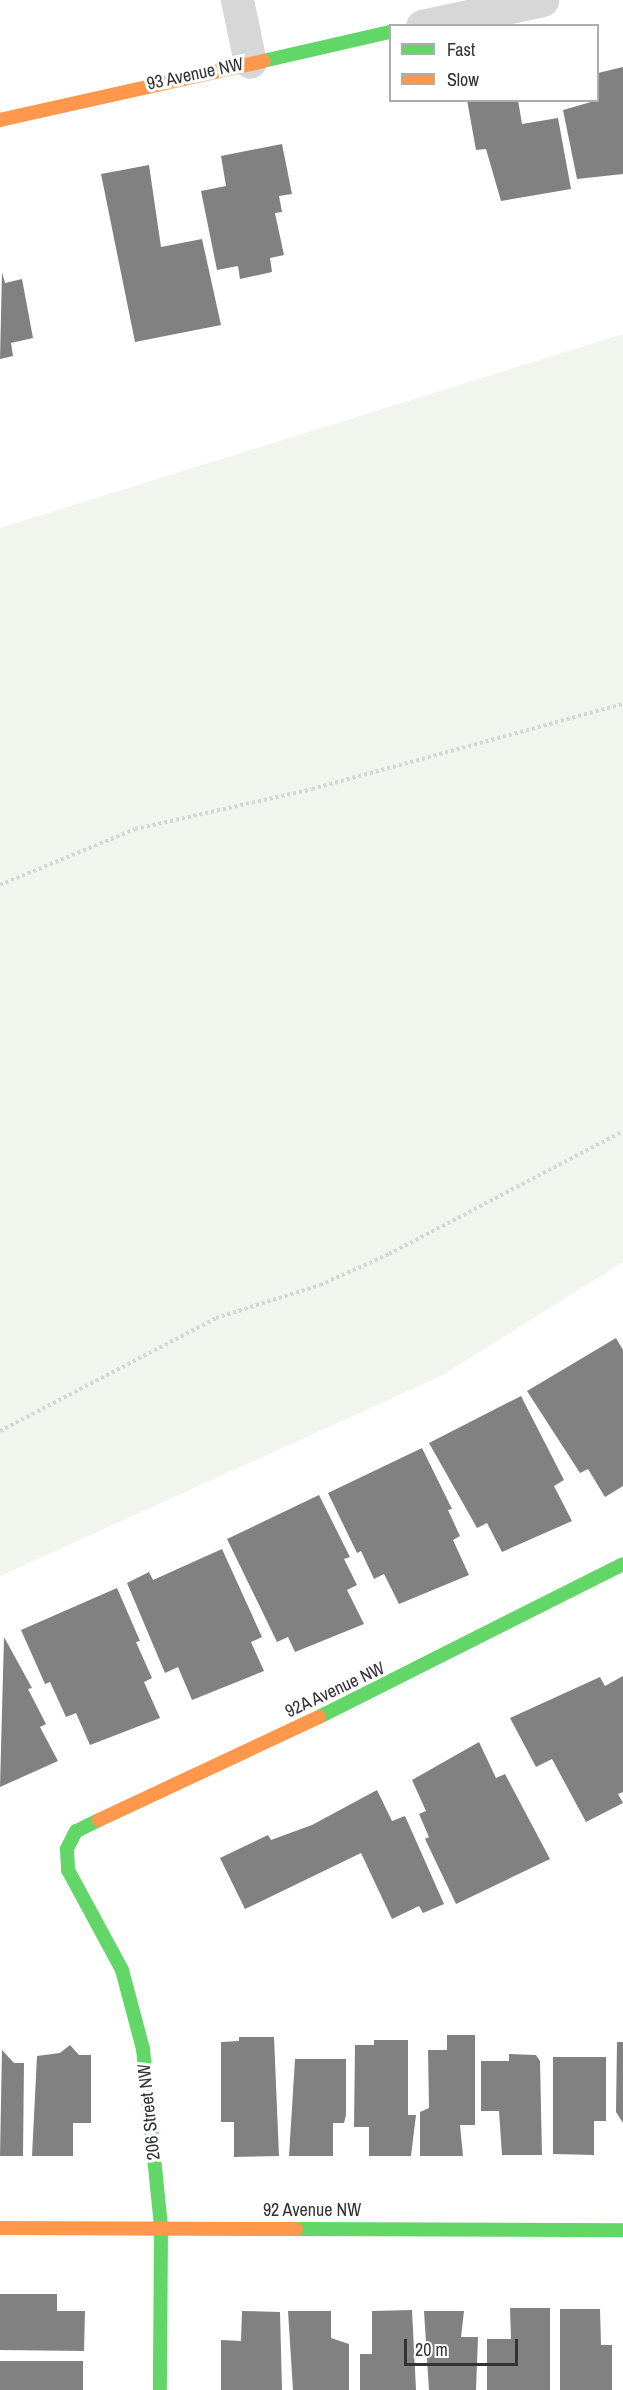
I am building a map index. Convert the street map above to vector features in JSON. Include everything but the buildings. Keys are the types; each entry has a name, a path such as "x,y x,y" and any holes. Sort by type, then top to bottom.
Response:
{"street":[{"path":"237,0 250,62"},
{"path":"431,24 542,0"},
{"name":"93 Avenue NW","path":"0,120 389,32"},
{"name":"92A Avenue NW","path":"67,1849 76,1831 445,1658 623,1564"},
{"name":"206 Street NW","path":"67,1849 68,1870 122,1970 143,2049 161,2227 160,2390"},
{"name":"92 Avenue NW","path":"0,2228 623,2230"}],"path":[{"path":"0,885 135,829 312,789 623,704"},
{"path":"0,1431 216,1318 320,1285 389,1254 623,1131"}],"shaded area":[{"path":"623,334 623,1262 443,1375 0,1576 0,528"}],"traffic: fast":[{"path":"263,61 389,32"},
{"path":"319,1717 623,1564"},
{"path":"99,1820 76,1831 67,1849 68,1870 122,1970 143,2049 161,2227 160,2390"},
{"path":"296,2229 623,2230"}],"traffic: slow":[{"path":"0,120 263,61"},
{"path":"99,1820 319,1717"},
{"path":"0,2228 296,2229"}]}
